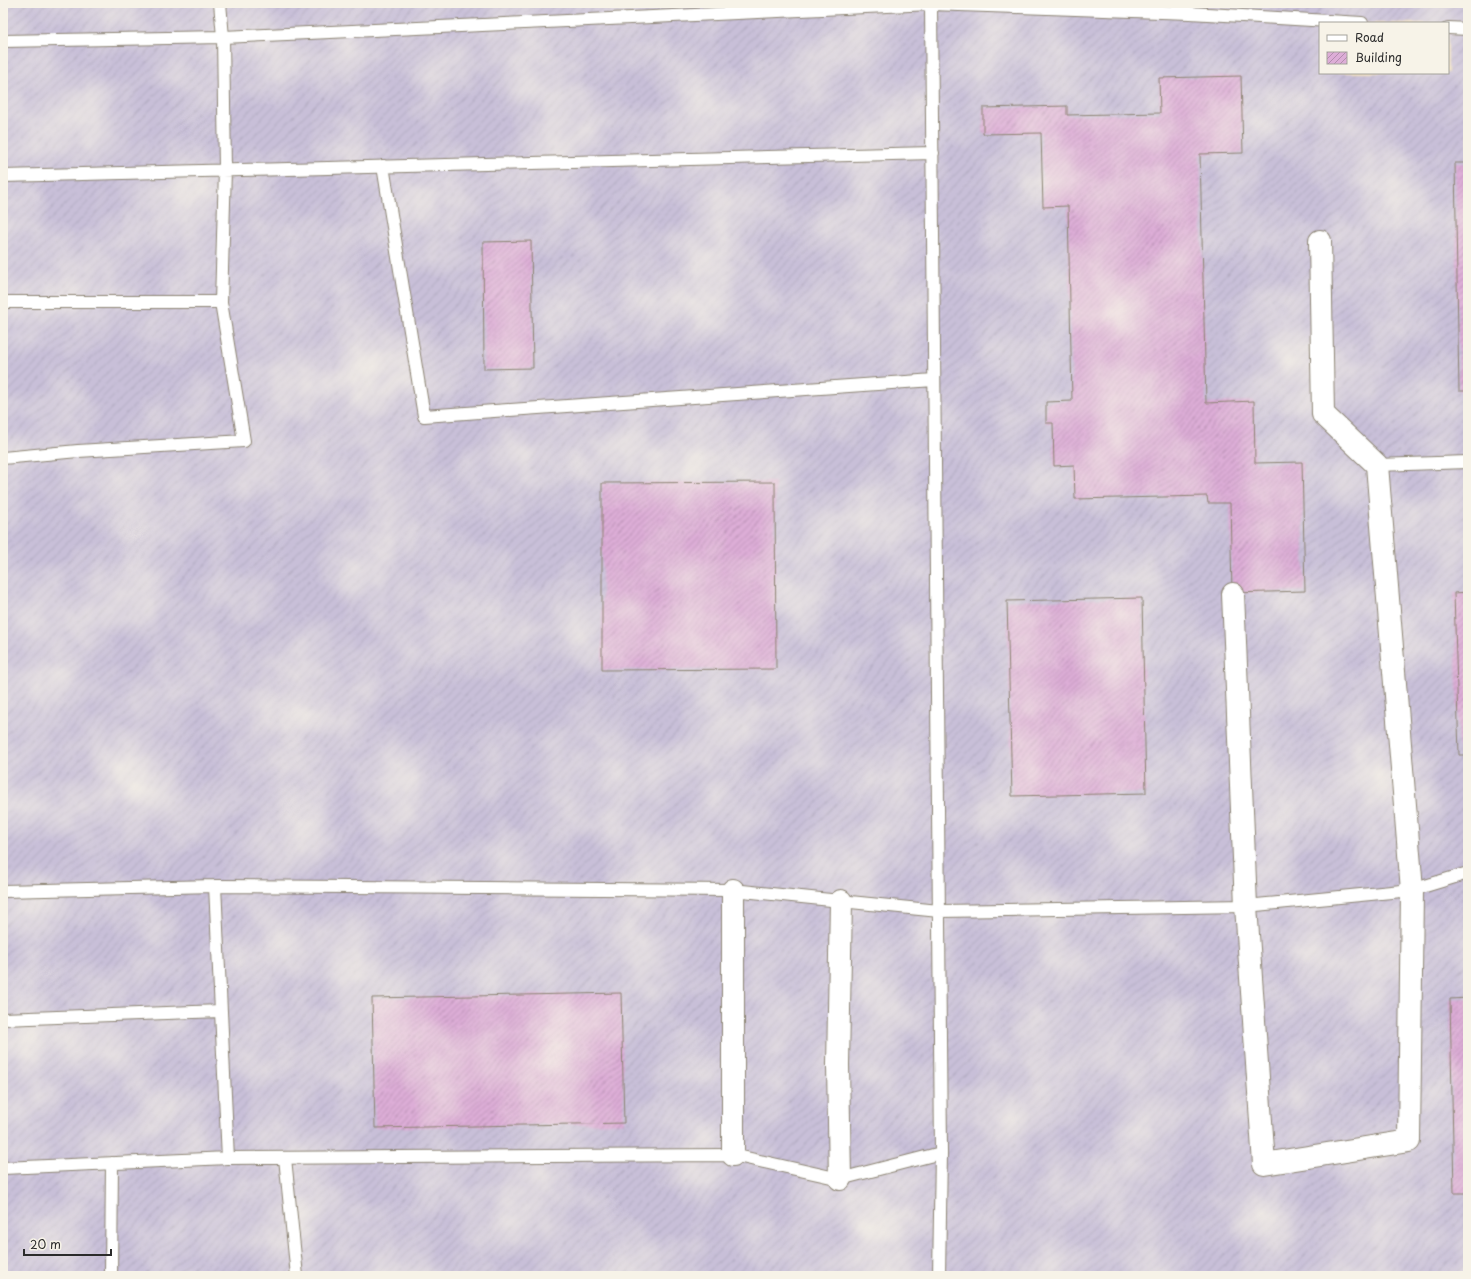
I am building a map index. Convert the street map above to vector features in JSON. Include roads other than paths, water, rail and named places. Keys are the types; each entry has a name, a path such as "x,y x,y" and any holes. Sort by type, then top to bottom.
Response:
{"street":[{"path":"1233,594 1246,906 1264,1164 1409,1141 1412,890 1377,466 1323,414 1320,241"},
{"path":"733,1154 734,890"},
{"path":"840,1179 838,1065 841,901"}],"lane":[{"path":"3,458 78,450 244,441 221,302 225,170 223,37 220,3"},
{"path":"931,3 941,1153 939,1276"},
{"path":"3,41 223,37 931,3 1189,8 1350,22"},
{"path":"1449,28 1468,30"},
{"path":"3,176 933,153"},
{"path":"383,166 424,416 934,380"},
{"path":"3,302 221,302"},
{"path":"1377,466 1468,462"},
{"path":"3,891 215,886 734,890 939,911 1246,906 1412,890 1468,874"},
{"path":"215,886 228,1158"},
{"path":"3,1020 221,1011"},
{"path":"3,1168 228,1158 733,1154 840,1179 941,1153"},
{"path":"285,1158 297,1276"},
{"path":"110,1276 112,1163"}]}
